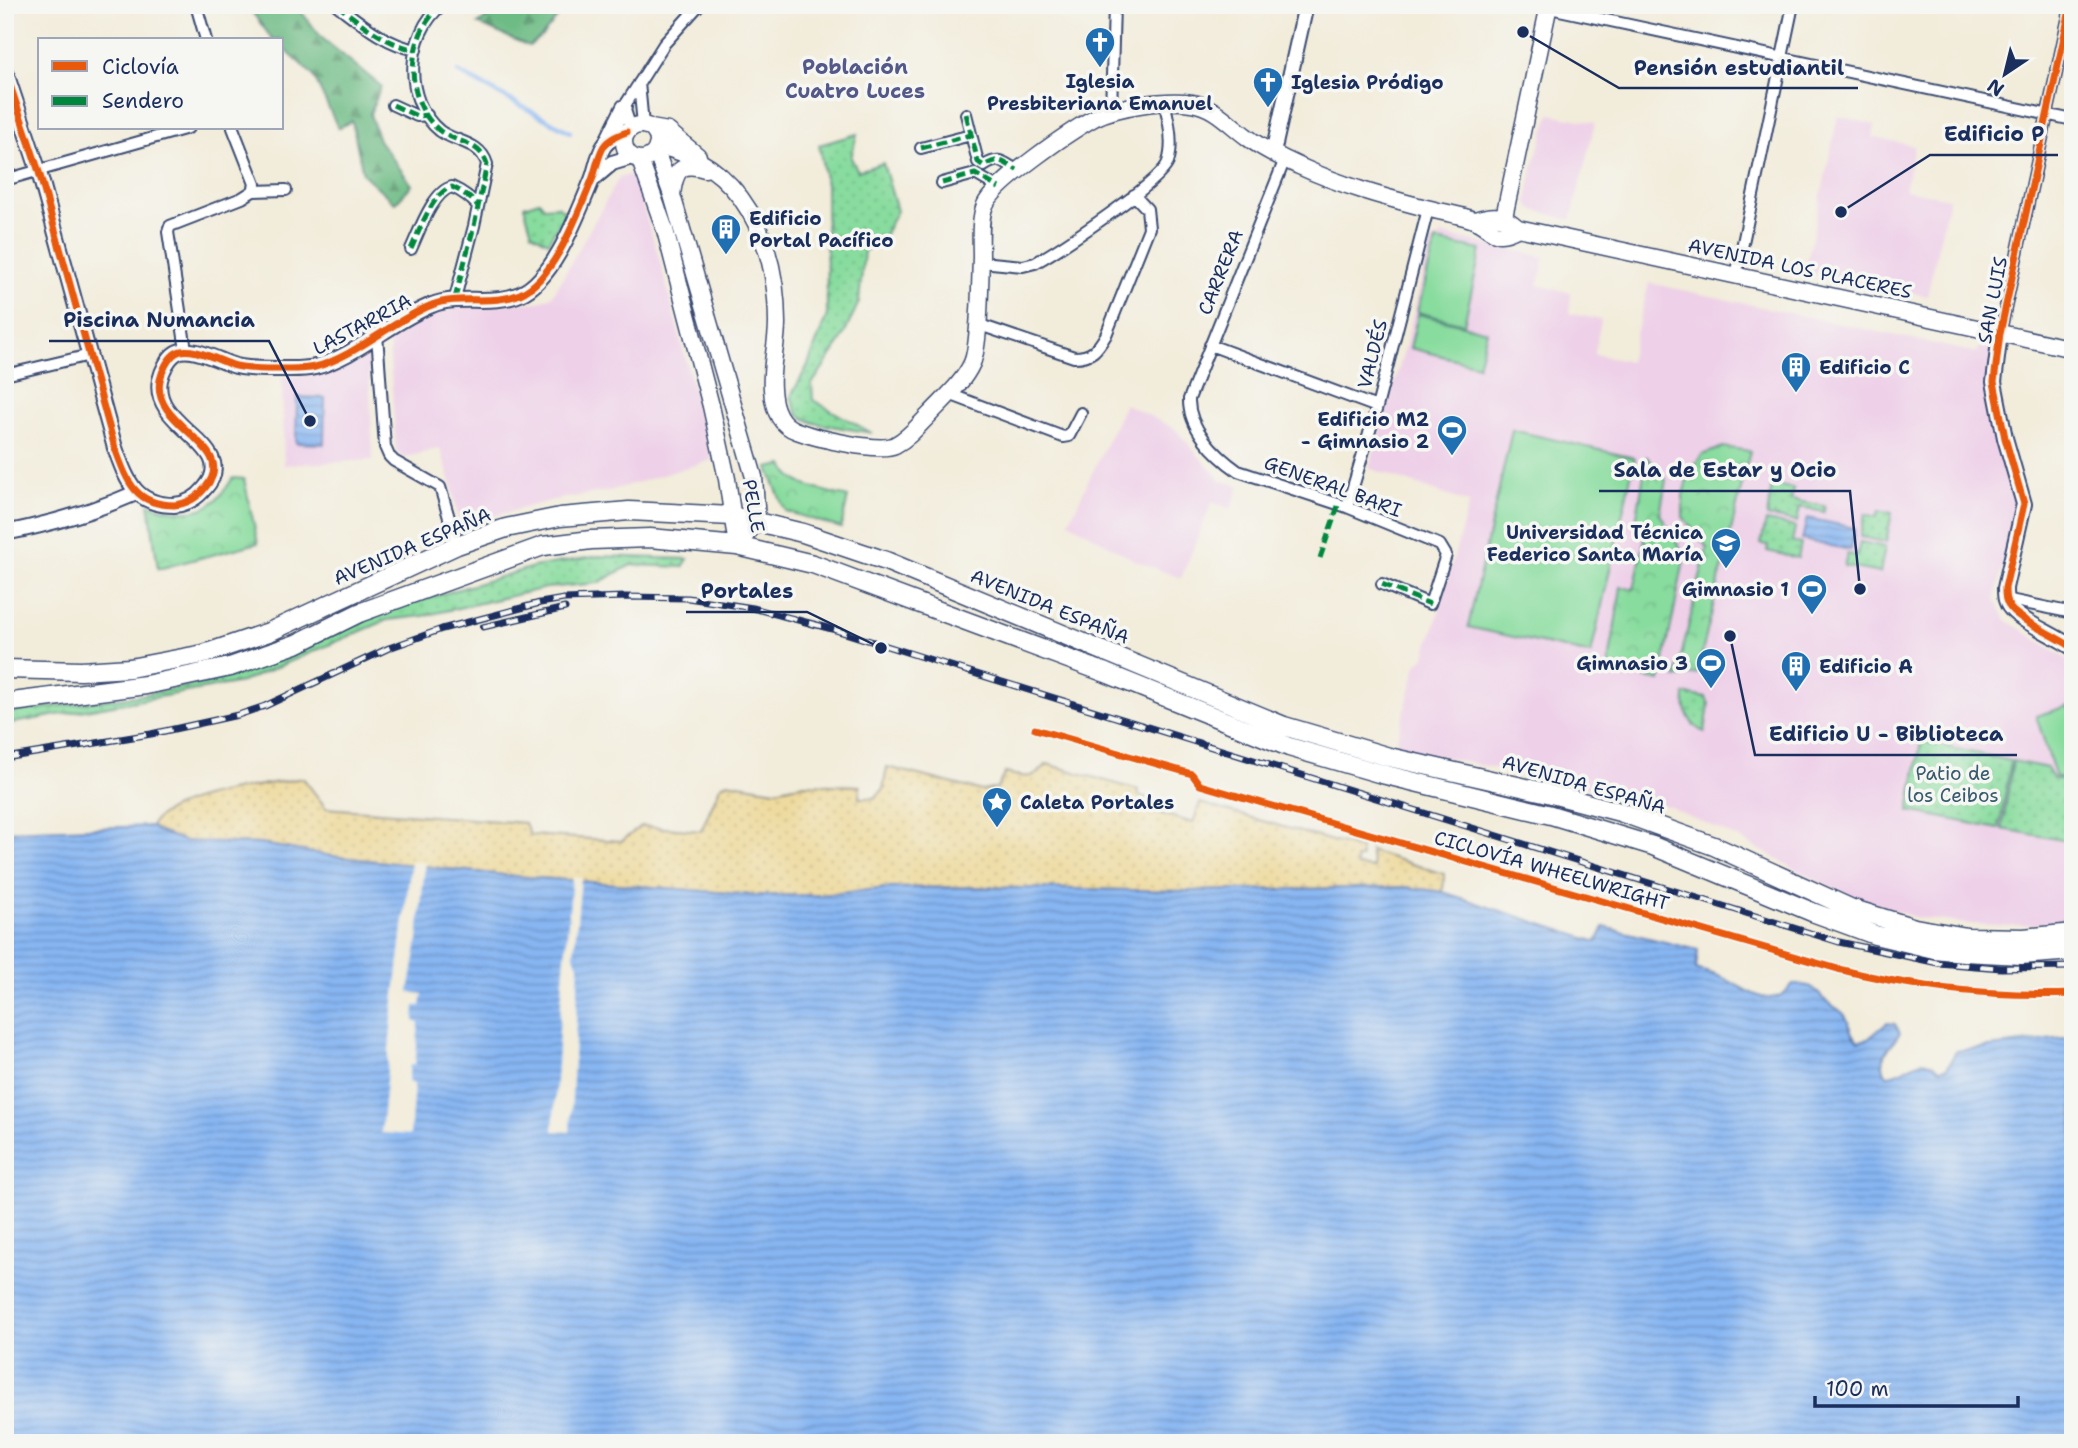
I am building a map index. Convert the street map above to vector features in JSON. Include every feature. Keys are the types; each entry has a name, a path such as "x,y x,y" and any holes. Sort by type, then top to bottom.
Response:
{"main road":[{"path":"1504,217 1544,6"},
{"name":"AVENIDA LOS PLACERES","path":"657,148 685,153 734,188 743,198 764,242 774,284 777,322 772,388 779,418 786,426 796,431 865,446 891,447 908,437 949,394 974,360 981,230 986,204 1017,170 1095,118 1111,112 1164,102 1193,103 1208,107 1250,140 1279,156 1354,187 1475,220 1487,230 1499,233 1507,234 1518,228"},
{"name":"AVENIDA LOS PLACERES","path":"638,128 668,131 676,135 711,170"},
{"path":"638,128 658,139 657,148 652,155 636,158 625,149 624,137 638,128"},
{"name":"PELLE","path":"657,148 754,477 757,521 737,546"},
{"name":"PELLE","path":"636,158 665,230 711,406 727,479 737,546"},
{"path":"672,195 673,182 681,169 688,166 711,170"},
{"name":"AVENIDA LOS PLACERES","path":"1475,220 1489,216 1504,217 1518,228 2073,349"},
{"name":"AVENIDA ESPAÑA","path":"5,668 81,671 130,668 204,654 269,632 457,545 506,528 560,517 629,511 732,516 841,544 886,561 1284,726 1389,757 1620,812 1714,846 1818,895 1863,912 1915,928 1967,937 2024,938 2073,933"},
{"name":"AVENIDA ESPAÑA","path":"5,703 174,680 230,667 296,644 359,613 543,546 591,540 650,538 737,546 813,564 1106,673 1289,747 1382,774 1551,815 1642,842 1823,917 1875,935 1924,947 1964,952 2021,955 2073,951"}],"street":[{"path":"196,5 205,38"},
{"path":"337,5 385,40 416,50"},
{"path":"442,5 429,15 421,29 414,79 419,101 426,115 441,132 478,149 487,164 454,302"},
{"path":"638,128 624,107 664,44 699,5"},
{"path":"1111,112 1114,5"},
{"path":"1279,156 1306,5"},
{"path":"1735,275 1793,5"},
{"name":"SAN LUIS","path":"2005,599 2005,588 2024,504 2005,438 1994,382 2000,333 2071,5"},
{"path":"1544,6 2073,120"},
{"path":"6,73 38,172 115,448 128,482 136,493 163,504 189,502 198,496 215,474 214,460 202,444 166,410 160,398 159,387 165,366 175,353 186,349 169,239 170,226 242,198 253,191 286,190"},
{"path":"638,128 639,83"},
{"path":"981,262 1023,266 1035,264 1163,172 1168,163 1170,127 1164,102"},
{"path":"393,105 417,116 426,115"},
{"name":"LASTARRIA","path":"186,349 237,366 268,369 314,368 435,303 496,300 519,295 537,285 550,269 624,107"},
{"path":"966,114 980,165 999,160 1017,170"},
{"path":"605,145 619,134 638,128"},
{"path":"5,180 181,130"},
{"path":"234,130 255,184 253,191"},
{"path":"922,148 971,135"},
{"name":"CARRERA","path":"1189,399 1279,156"},
{"path":"592,179 612,163 636,158"},
{"path":"942,183 975,174 999,188"},
{"path":"411,249 435,199 443,190 452,187 459,190 478,206"},
{"path":"977,324 1074,357 1086,357 1097,350 1106,335 1149,228 1147,209 1134,195"},
{"name":"VALDÉS","path":"1347,507 1377,407 1428,209"},
{"path":"377,334 386,447 389,456 440,487 457,545"},
{"path":"1210,345 1377,407"},
{"path":"5,375 90,355"},
{"path":"949,394 1063,437 1069,436 1081,413"},
{"name":"GENERAL BARI","path":"1189,399 1189,410 1205,440 1238,471 1347,507 1440,545 1445,550 1446,555 1430,604 1381,583"},
{"path":"5,533 66,517 136,493"},
{"path":"2005,599 2073,613"},
{"path":"2005,599 2020,617 2073,648"}],"shaded area":[{"path":"1550,114 1595,123 1571,220 1531,209 1527,202 1533,167"},
{"path":"1838,116 1875,125 1873,137 1914,146 1905,190 1949,198 1927,296 1805,271"},
{"path":"632,174 658,254 712,460 609,491 553,500 460,525 440,448 404,458 396,450 389,341 428,317 454,308 540,302 553,295 619,178"},
{"name":"Universidad Técnica Federico Santa María","path":"1442,235 1545,257 1538,285 1571,293 1569,313 1601,320 1594,354 1629,362 1649,283 1977,353 1979,347 1992,349 2017,501 1995,600 2006,620 2073,663 2073,922 2008,926 1914,917 1820,882 1740,839 1668,806 1395,746 1417,665 1424,658 1438,615 1469,503 1369,468 1404,351 1431,242"},
{"path":"368,349 373,460 284,465 282,378 325,373"},
{"path":"1125,404 1174,428 1220,480 1240,486 1231,509 1212,502 1181,578 1134,560 1069,522"}],"green space":[{"path":"251,5 296,5 322,38 381,86 370,114 379,140 412,185 395,203 363,174 352,121 338,128 313,75 284,49 284,38 272,38 252,12"},
{"path":"504,5 568,5 542,36 529,46 478,24"},
{"path":"857,134 851,158 858,171 883,163 897,211 881,241 864,251 859,302 841,341 812,384 813,400 872,433 814,423 798,415 791,396 807,367 827,315 826,185 819,145"},
{"path":"539,201 544,207 557,206 566,212 548,242 532,233 524,206"},
{"path":"1436,241 1481,250 1464,324 1417,312"},
{"path":"1418,314 1487,331 1478,365 1410,348"},
{"path":"1512,430 1635,458 1591,654 1468,627"},
{"path":"1723,447 1750,451 1697,674 1676,678 1707,548 1683,517 1683,495 1689,472 1702,455"},
{"path":"1647,457 1666,480 1660,514 1685,556 1660,681 1608,669 1621,587 1634,589 1648,524 1636,521"},
{"path":"783,465 788,473 803,484 848,497 841,528 785,511 768,468"},
{"path":"233,478 244,479 258,543 158,569 149,504 183,511 200,509 218,499"},
{"path":"1772,485 1793,488 1791,500 1825,506 1824,512 1800,507 1797,522 1767,516"},
{"path":"1879,510 1892,513 1886,542 1860,537 1865,514 1877,517"},
{"path":"1766,521 1795,527 1792,542 1801,544 1798,558 1767,551 1768,545 1761,544"},
{"path":"1860,542 1885,547 1880,573 1844,566 1847,554 1857,556"},
{"path":"599,556 688,559 683,567 631,565 598,583 546,588 423,616 387,620 242,682 13,723 5,722 5,713 136,696 240,674 392,609 533,567"},
{"path":"1685,694 1706,698 1709,704 1705,732 1691,722 1685,706"},
{"path":"2068,706 2073,720 2073,772 2056,778 2036,716"},
{"name":"Patio de los Ceibos","path":"1921,741 2011,761 1999,829 1909,811"},
{"path":"2013,761 2047,768 2053,778 2073,782 2073,842 2002,829"}],"sand":[{"name":"Caleta Portales","path":"1047,764 1138,790 1138,795 1150,799 1148,810 1193,823 1200,803 1360,849 1361,858 1356,858 1357,866 1373,868 1370,851 1444,874 1443,892 1407,887 1187,891 973,887 888,888 820,895 754,895 504,875 332,856 262,844 185,841 157,831 151,826 161,815 197,799 303,778 326,808 525,823 530,835 622,841 641,826 701,831 720,787 727,782 775,790 804,784 860,786 859,798 874,798 883,790 887,767 982,791 997,788 1005,773 1033,775"}],"water":[{"path":"297,397 325,398 324,444 296,443"},
{"path":"1807,518 1855,528 1851,550 1802,540"},
{"path":"151,826 157,831 185,841 262,844 332,856 504,875 754,895 820,895 888,888 1187,891 1407,887 1443,892 1597,942 1604,927 1698,950 1696,969 1767,998 1784,993 1792,985 1812,987 1844,1015 1859,1041 1868,1039 1887,1023 1895,1024 1900,1033 1884,1058 1887,1075 1919,1062 1932,1064 1940,1069 1947,1068 1956,1051 2073,1037 2073,1443 5,1443 5,831"}],"pier":[{"path":"411,861 425,863 418,940 409,992 423,994 421,1006 415,1006 414,1021 419,1023 415,1065 410,1065 408,1082 414,1084 410,1135 381,1133"},
{"path":"572,877 581,877 574,955 579,968 570,1132 553,1131"}],"waterway":[{"path":"458,72 570,132"}],"railway":[{"path":"5,758 151,734 238,715 265,706 389,648 442,629 540,603 564,599 688,598 753,608 832,629 1839,942 1938,963 2001,968 2073,967"},
{"path":"483,627 565,608"}],"marked path":[{"path":"337,5 384,38 416,50"},
{"path":"442,5 430,17 421,33 413,67 414,85 428,118 440,131 479,151 487,164 454,302"},
{"path":"393,105 417,116 427,115"},
{"path":"966,114 978,162 984,166 1001,161 1017,170"},
{"path":"921,148 971,135"},
{"path":"942,183 975,174 999,188"},
{"path":"411,249 427,213 445,190 452,187 478,206"},
{"path":"1320,558 1338,506"},
{"path":"1382,584 1430,604"}],"cycle path":[{"path":"2071,5 2000,333 1994,382 2005,438 2024,504 2005,588 2006,601 2023,619 2073,648"},
{"path":"5,70 39,172 115,448 134,488 150,501 160,504 174,505 191,500 205,488 213,473 212,460 204,448 168,411 161,396 161,376 173,355 189,351 249,368 312,368 345,355 432,305 453,300 498,299 520,294 544,275 564,244 604,146 618,135 627,132"},
{"name":"CICLOVÍA WHEELWRIGHT","path":"1035,729 1192,774 1200,785 1838,969 1954,990 2073,994"}],"place":[{"name":"Pensión estudiantil","path":"1523,32"},
{"name":"Iglesia Presbiteriana Emanuel","path":"1100,69"},
{"name":"Iglesia Pródigo","path":"1268,109"},
{"name":"Edificio P","path":"1841,212"},
{"name":"Edificio Portal Pacífico","path":"726,256"},
{"name":"Edificio C","path":"1796,394"},
{"name":"Piscina Numancia","path":"310,421"},
{"name":"Edificio M2 - Gimnasio 2","path":"1452,457"},
{"name":"Universidad Técnica Federico Santa María","path":"1726,570"},
{"name":"Sala de Estar y Ocio","path":"1860,589"},
{"name":"Gimnasio 1","path":"1812,616"},
{"name":"Edificio U - Biblioteca","path":"1730,636"},
{"name":"Portales","path":"881,648"},
{"name":"Gimnasio 3","path":"1711,690"},
{"name":"Edificio A","path":"1796,693"},
{"name":"Caleta Portales","path":"997,829"}],"district":[{"name":"Población Cuatro Luces","path":"855,79"}]}
